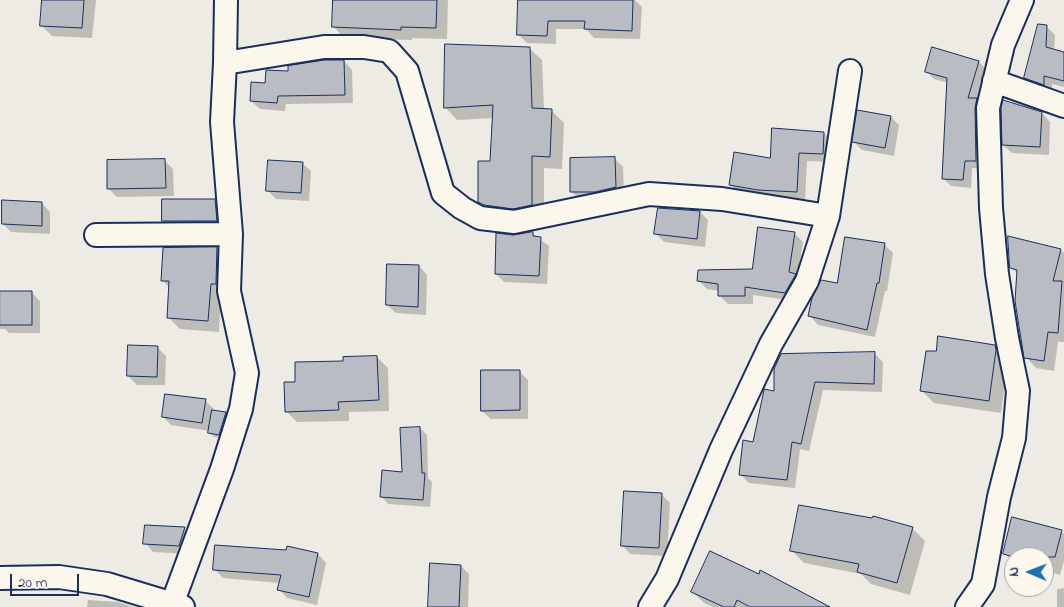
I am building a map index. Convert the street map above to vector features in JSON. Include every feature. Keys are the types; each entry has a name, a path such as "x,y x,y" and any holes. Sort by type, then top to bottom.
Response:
{"street":[{"path":"0,578 59,577 107,584 175,606 242,409 247,373 229,290 230,234 222,122 226,0"},
{"path":"967,607 983,584 999,497 1014,438 1018,391 997,274 991,208 988,108 1003,45 1022,0"},
{"path":"225,63 324,47 364,47 389,50 407,71 443,193 462,208 480,218 514,222 649,194 722,199 828,216"},
{"path":"650,607 667,579 721,450 771,344 808,282 828,216 850,71"},
{"path":"994,81 1064,106"},
{"path":"96,235 230,234"}],"building":[{"path":"42,0 84,0 82,28 40,26"},
{"path":"333,0 437,0 436,28 401,27 401,30 332,27"},
{"path":"518,0 633,0 632,31 584,29 585,21 548,21 547,36 517,35"},
{"path":"1038,24 1047,25 1046,47 1064,52 1064,81 1044,76 1044,85 1024,78"},
{"path":"445,44 530,47 532,108 552,109 550,157 532,156 532,205 513,209 484,205 478,202 478,161 490,161 493,105 444,108"},
{"path":"932,47 979,61 968,98 977,98 975,108 976,161 965,161 963,180 942,179 947,78 925,72"},
{"path":"325,60 344,60 345,95 278,96 277,103 250,101 251,82 265,83 266,70 288,71 288,66"},
{"path":"1003,100 1042,112 1040,147 1002,145 1001,109"},
{"path":"857,110 891,116 885,148 852,142"},
{"path":"772,128 824,132 823,154 799,153 797,192 758,190 729,185 734,152 770,158"},
{"path":"615,157 616,187 595,192 570,192 570,158"},
{"path":"165,159 166,188 107,189 107,160"},
{"path":"268,160 303,162 301,193 266,191"},
{"path":"162,199 215,199 217,221 162,221"},
{"path":"2,200 42,202 42,226 2,224"},
{"path":"658,208 700,211 697,239 654,234"},
{"path":"758,227 795,232 789,272 796,274 785,293 745,287 745,296 718,296 718,284 697,281 698,270 752,269"},
{"path":"533,232 533,236 541,237 539,276 495,274 496,233 513,235"},
{"path":"1008,236 1061,249 1053,281 1062,281 1058,333 1048,332 1044,361 1024,358 1015,301 1017,270 1010,268"},
{"path":"845,237 885,243 879,283 877,283 867,330 808,316 812,298 821,280 837,283"},
{"path":"217,247 216,284 211,284 208,321 167,318 169,281 161,281 163,248"},
{"path":"387,264 419,265 418,307 386,305"},
{"path":"0,291 32,291 32,325 0,325"},
{"path":"938,336 995,345 996,350 989,401 920,391 926,351 936,351"},
{"path":"128,345 158,346 157,377 127,376"},
{"path":"875,352 874,384 815,382 801,444 792,442 787,480 739,475 743,440 753,442 764,389 774,391 774,369 781,354"},
{"path":"377,356 379,400 338,402 339,410 285,412 284,382 295,382 295,362 343,361 343,357"},
{"path":"481,370 520,370 520,410 481,411"},
{"path":"165,394 206,399 202,423 162,417"},
{"path":"212,410 226,412 219,435 208,433"},
{"path":"420,427 422,473 425,473 423,500 380,497 382,470 402,472 400,428"},
{"path":"624,491 662,493 659,548 621,546"},
{"path":"799,505 872,518 873,516 913,527 897,583 857,572 859,564 790,551"},
{"path":"1012,517 1062,530 1055,557 1054,547 1005,547"},
{"path":"145,525 185,527 179,546 143,544"},
{"path":"215,545 286,550 287,546 318,553 309,597 277,590 281,575 213,570"},
{"path":"710,551 759,574 760,570 830,607 750,607 737,600 734,607 724,607 691,592"},
{"path":"430,563 461,565 459,607 428,607"}]}
